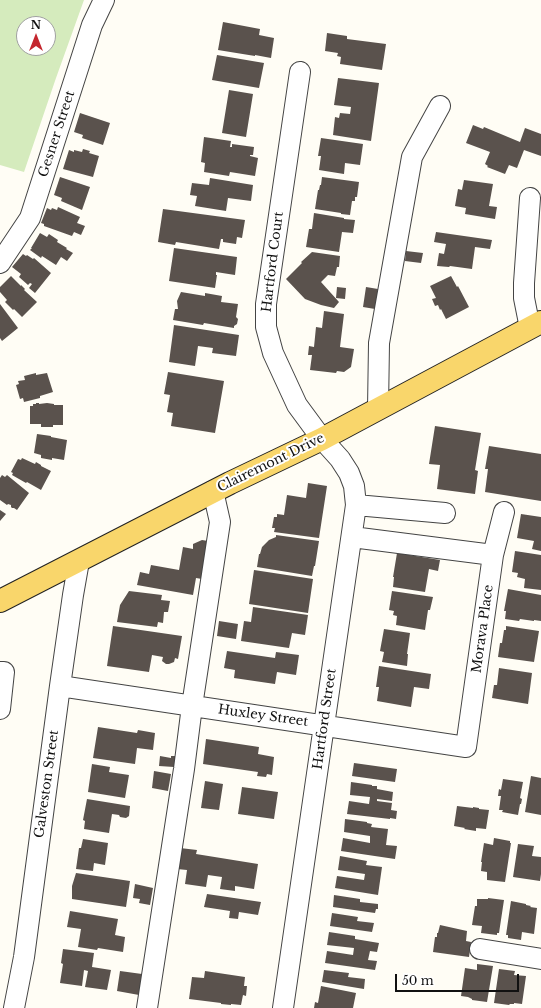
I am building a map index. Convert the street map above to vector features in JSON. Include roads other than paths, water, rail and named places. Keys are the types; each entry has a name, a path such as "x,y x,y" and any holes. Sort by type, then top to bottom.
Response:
{"main road":[{"name":"Clairemont Drive","path":"0,601 213,491 322,439 536,325"}],"street":[{"name":"Gesner Street","path":"0,264 30,218 92,26 104,0"},
{"name":"Hartford Court","path":"300,72 266,304 266,327 273,353 297,405 322,439"},
{"path":"378,409 379,344 412,157 440,106"},
{"path":"530,198 524,298 536,325"},
{"name":"Hartford Street","path":"283,1008 356,505 354,486 349,473 340,459 322,439"},
{"path":"147,1008 220,522 213,491"},
{"path":"356,505 445,513"},
{"name":"Morava Place","path":"466,747 493,555 504,512"},
{"path":"352,537 493,555"},
{"name":"Galveston Street","path":"14,1008 24,957 60,686 79,561"},
{"path":"0,672 4,672 0,709"},
{"name":"Huxley Street","path":"60,686 466,747"},
{"path":"480,949 541,958"},
{"path":"0,1006 14,1008"}]}
